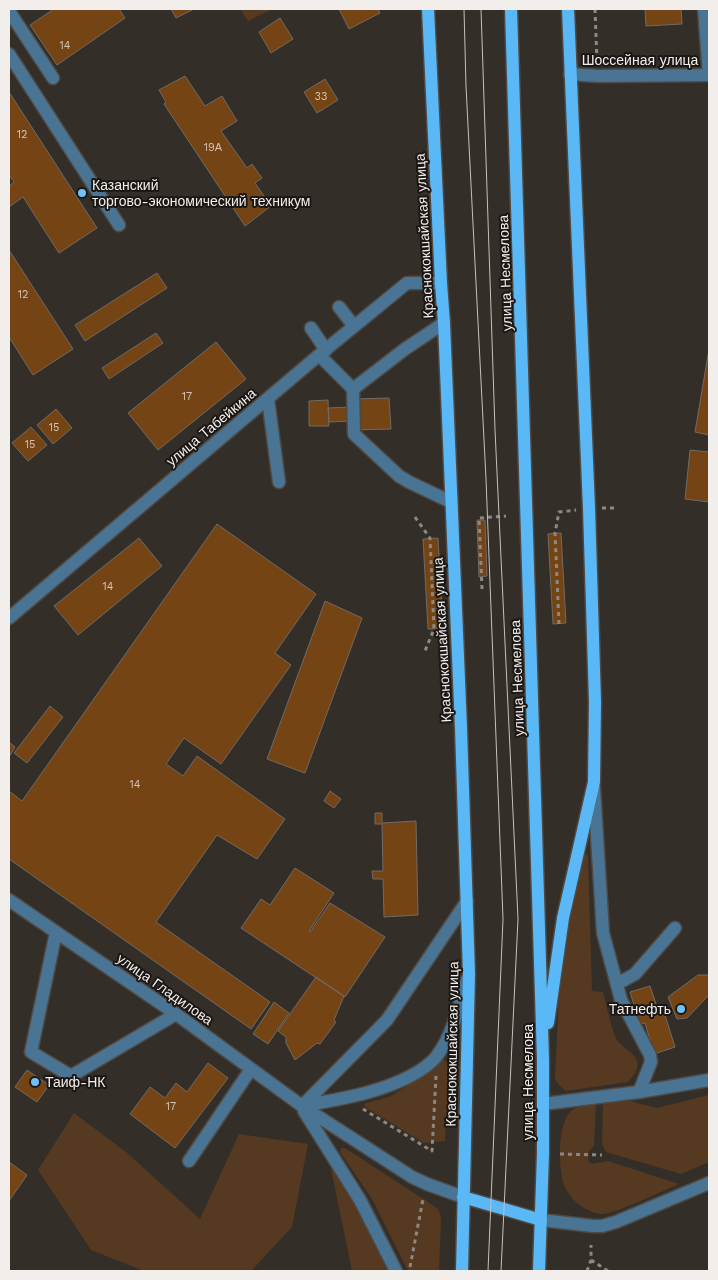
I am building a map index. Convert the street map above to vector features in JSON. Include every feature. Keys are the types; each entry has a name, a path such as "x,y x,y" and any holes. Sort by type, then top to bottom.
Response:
{"main road":[{"name":"улица Несмелова","path":"511,9 544,1060 539,1271"},
{"path":"544,1060 563,918 594,782 595,702 592,605 568,9"},
{"name":"Краснококшайская улица","path":"427,10 444,323 467,901 469,974 462,1271"},
{"path":"463,1197 541,1220"}],"street":[{"path":"704,9 709,75"},
{"path":"9,10 53,78"},
{"path":"9,54 119,225"},
{"name":"Шоссейная улица","path":"570,74 598,76 709,75"},
{"name":"улица Табейкина","path":"9,618 407,283 441,282"},
{"path":"339,307 354,326"},
{"path":"353,389 444,323"},
{"path":"310,328 323,352 353,389 354,434 399,476 451,502"},
{"path":"268,399 279,482"},
{"path":"594,782 603,933 621,1000 650,1055 651,1062 640,1092"},
{"name":"улица Гладилова","path":"9,900 176,1014 302,1106 412,1177 463,1197"},
{"path":"302,1106 387,1020 467,901"},
{"path":"617,984 635,974 675,928"},
{"path":"56,932 31,1052 71,1076 176,1014"},
{"path":"302,1106 354,1096 396,1083 415,1074 435,1059 448,1037 469,974"},
{"path":"189,1161 251,1069"},
{"path":"543,1104 640,1092 709,1080"},
{"path":"302,1106 360,1200 396,1271"},
{"path":"541,1220 602,1226 616,1222 709,1182"}],"path":[{"path":"595,9 598,76"},
{"path":"482,589 479,518 506,516"},
{"path":"415,517 430,538 434,629 425,651"},
{"path":"555,534 559,624"},
{"path":"358,1106 432,1151 437,1072"},
{"path":"560,1154 602,1155"},
{"path":"411,1271 423,1199"},
{"path":"587,1271 591,1260 591,1245"},
{"path":"591,1260 608,1271"}],"shaded area":[{"path":"240,9 273,9 248,21"},
{"path":"586,853 588,856 592,991 603,992 616,1038 634,1056 638,1063 636,1072 628,1082 566,1091 555,1079 560,972 567,927"},
{"path":"443,1058 449,1066 445,1141 424,1143 365,1107 364,1104 391,1096 410,1084"},
{"path":"709,1095 709,1162 681,1174 606,1152 602,1144 603,1103 630,1101 657,1108"},
{"path":"584,1103 596,1103 594,1146 589,1151 588,1161 592,1164 608,1161 679,1184 627,1207 607,1213 601,1214 591,1211 577,1203 564,1184 561,1174 560,1150 566,1117 571,1111"},
{"path":"74,1113 126,1152 200,1219 239,1134 308,1144 292,1227 251,1271 144,1271 91,1250 38,1170"},
{"path":"341,1148 345,1148 437,1208 441,1220 439,1271 408,1271 372,1199 340,1152"},
{"path":"329,1159 358,1208 390,1271 352,1271"}],"building":[{"path":"54,9 119,9 125,18 57,65 30,25"},
{"path":"171,9 191,9 192,10 176,18"},
{"path":"339,9 378,9 380,13 349,29"},
{"path":"645,9 681,9 682,24 646,26"},
{"path":"280,18 293,39 271,53 259,32"},
{"path":"185,76 205,106 222,96 237,121 221,131 247,168 252,164 262,178 255,183 271,206 245,226 164,104 166,102 159,90"},
{"path":"325,79 338,100 317,113 304,92"},
{"path":"9,92 97,228 59,253 23,197 9,207 9,186 14,182 9,175"},
{"path":"9,250 73,349 33,375 9,337"},
{"path":"157,273 167,288 85,341 75,325"},
{"path":"156,333 163,343 109,379 102,368"},
{"path":"216,342 246,379 158,450 128,413"},
{"path":"709,349 709,435 695,432"},
{"path":"389,398 391,429 352,430 352,421 329,422 328,408 351,407 351,399"},
{"path":"328,400 329,426 309,426 309,401"},
{"path":"56,409 72,428 53,444 37,425"},
{"path":"31,427 47,445 28,461 12,443"},
{"path":"690,450 709,452 709,502 685,499"},
{"path":"477,520 485,520 487,576 479,577"},
{"path":"217,524 316,594 275,653 291,665 221,764 184,738 166,764 183,776 197,756 285,819 257,859 217,835 156,922 270,1002 251,1029 9,859 9,791 22,801"},
{"path":"561,533 566,623 553,624 548,534"},
{"path":"139,538 162,566 78,635 54,606"},
{"path":"438,538 443,629 428,629 423,539"},
{"path":"325,601 362,618 305,773 267,759"},
{"path":"50,706 63,717 27,763 14,753"},
{"path":"9,742 15,747 9,757"},
{"path":"330,791 341,799 334,808 324,801"},
{"path":"375,813 382,813 382,823 416,821 418,915 384,917 383,879 373,879 372,871 383,871 382,824 375,824"},
{"path":"295,868 334,893 310,932 330,903 385,937 345,997 241,928 261,899 270,905"},
{"path":"698,975 709,975 709,995 687,1018 677,1019 668,997"},
{"path":"316,977 344,996 334,1020 336,1022 320,1044 317,1043 295,1060 286,1043 286,1037 278,1031"},
{"path":"650,986 660,1016 665,1015 675,1047 654,1054 645,1023 640,1024 630,992"},
{"path":"274,1002 289,1013 268,1044 253,1034"},
{"path":"208,1063 228,1078 175,1148 130,1114 150,1087 165,1098 176,1083 187,1092"},
{"path":"27,1070 49,1085 37,1102 15,1087"},
{"path":"9,1162 27,1175 9,1201"}],"tram line":[{"path":"464,9 466,86 486,479 503,919 488,1271"},
{"path":"481,9 495,430 518,919 501,1271"}],"place":[{"name":"Казанский торгово-экономический техникум","path":"82,193"},
{"name":"Татнефть","path":"681,1009"},
{"name":"Таиф-НК","path":"35,1082"}]}
